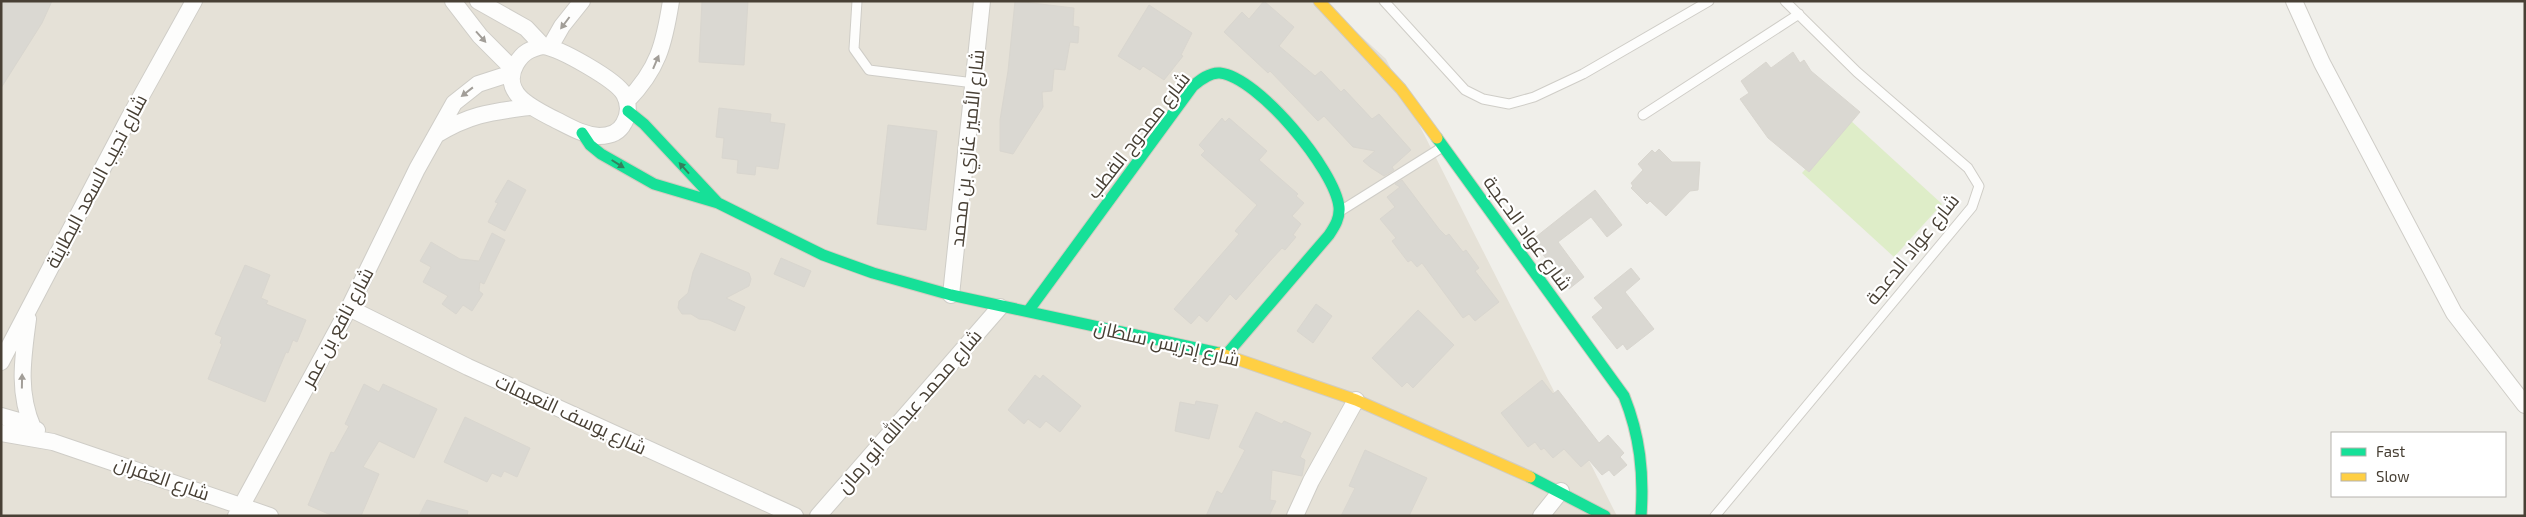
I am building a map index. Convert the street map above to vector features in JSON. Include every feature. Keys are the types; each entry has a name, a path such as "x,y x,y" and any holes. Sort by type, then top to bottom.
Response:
{"street":[{"name":"شارع نجيب السعد البطاينة","path":"1,362 124,126 194,1"},
{"path":"453,1 480,36 513,71 516,94 529,107 582,133 597,136 613,134 623,126 628,106 650,76 659,54 671,1"},
{"path":"478,1 518,22 546,46 606,79 623,92 628,106"},
{"path":"513,71 525,52 546,46 582,1"},
{"name":"شارع الأمير غازي بن محمد","path":"951,295 982,1"},
{"name":"شارع عواد الدعجة","path":"1319,1 1401,89 1624,396 1636,423 1643,460 1641,516"},
{"path":"2294,1 2322,63 2454,313 2525,405"},
{"name":"شارع نافع بن عمر","path":"239,510 350,308 434,136 454,103 466,91 478,84 513,71"},
{"name":"شارع ممدوح القطب","path":"1029,310 1193,86 1206,76 1220,73 1234,76 1252,88 1283,119 1324,168 1336,195 1339,212"},
{"name":"شارع إدريس سلطان","path":"628,106 718,203"},
{"path":"434,136 459,121 480,114 529,107"},
{"name":"شارع إدريس سلطان","path":"582,133 590,145 601,154 654,184 718,203 823,255 873,273 951,295 1000,307 1029,310 1226,355 1356,400 1561,491 1605,516"},
{"path":"1226,355 1319,247 1332,230 1339,212"},
{"path":"29,307 22,391 25,410 33,428"},
{"name":"شارع محمد عبدالله أبو رمان","path":"818,516 1000,307"},
{"name":"شارع يوسف النعيمات","path":"350,308 468,367 795,516"},
{"path":"1295,516 1311,481 1356,400"},
{"name":"شارع الغفران","path":"1,416 33,428 53,442"},
{"name":"شارع الغفران","path":"1,433 53,442 239,510 270,516"},
{"path":"1541,516 1561,491"}],"lane":[{"path":"857,1 854,49 869,70 974,83"},
{"path":"1384,1 1465,90 1483,99 1509,104 1534,97 1583,74 1709,1"},
{"name":"شارع عواد الدعجة","path":"1715,516 1972,207 1979,186 1968,168 1857,72 1785,1"},
{"path":"1643,115 1799,14"},
{"path":"1339,212 1444,146"}],"shaded area":[{"path":"1,1 1323,1 1386,59 1617,516 1,516"}],"green space":[{"path":"1850,120 1942,204 1894,257 1802,173"}],"building":[{"path":"1,1 52,1 42,23 1,88"},
{"path":"702,1 748,1 744,65 699,62"},
{"path":"1015,1 1074,8 1073,26 1079,27 1078,43 1070,42 1065,70 1054,69 1052,91 1042,92 1043,107 1013,154 1000,151 1000,120 1008,71"},
{"path":"1264,1 1294,27 1279,46 1315,76 1321,71 1341,92 1344,89 1372,119 1379,114 1411,150 1392,167 1394,170 1384,176 1370,167 1363,161 1375,151 1353,147 1324,116 1318,121 1270,71 1268,73 1224,32 1242,12 1249,19"},
{"path":"1149,5 1192,33 1181,55 1183,56 1164,80 1143,66 1140,70 1118,56"},
{"path":"1793,52 1800,63 1804,60 1811,71 1860,112 1809,172 1768,138 1740,99 1749,93 1741,81 1766,62 1771,68"},
{"path":"719,108 771,114 770,122 785,124 778,169 756,166 755,175 737,173 738,160 722,158 724,138 716,137"},
{"path":"1222,118 1225,122 1229,118 1267,151 1259,160 1298,194 1296,196 1304,203 1292,216 1301,224 1293,235 1296,237 1285,250 1282,248 1236,300 1230,294 1207,322 1199,315 1191,324 1174,309 1239,234 1235,231 1257,205 1201,155 1205,151 1199,145"},
{"path":"888,125 937,131 926,230 877,224"},
{"path":"1659,149 1672,162 1700,162 1698,190 1690,191 1666,216 1650,201 1647,204 1631,188 1633,186 1631,183 1643,170 1638,164 1652,150 1655,153"},
{"path":"508,180 526,190 505,231 488,222 498,203 495,202"},
{"path":"1402,180 1439,229 1446,236 1449,234 1463,252 1466,250 1479,268 1475,271 1499,302 1475,321 1469,314 1463,318 1422,263 1417,267 1411,260 1408,262 1392,241 1396,238 1380,219 1395,207 1387,197 1400,187 1395,184"},
{"path":"1595,190 1622,225 1607,237 1591,217 1558,242 1584,277 1569,289 1532,240"},
{"path":"492,233 505,240 484,284 480,282 479,291 483,294 472,311 463,305 456,314 442,304 448,296 423,282 431,267 420,261 431,242 460,259 479,261"},
{"path":"701,253 749,273 751,279 749,286 726,298 745,307 735,331 709,320 699,319 691,314 682,314 678,308 679,301 688,293 693,272"},
{"path":"781,258 811,271 804,287 774,274"},
{"path":"245,265 270,275 261,298 268,301 266,304 306,320 297,342 293,340 288,353 286,352 265,402 208,379 222,344 220,343 222,337 215,334"},
{"path":"1631,268 1640,279 1625,292 1654,329 1627,350 1623,344 1617,349 1592,317 1603,308 1594,298"},
{"path":"1316,304 1332,316 1313,343 1297,331"},
{"path":"1418,310 1454,345 1413,388 1407,382 1402,387 1372,358"},
{"path":"1035,375 1040,379 1043,375 1081,406 1060,432 1046,421 1040,428 1028,419 1024,424 1008,410"},
{"path":"1542,380 1553,394 1558,390 1599,443 1608,435 1624,453 1620,457 1627,465 1614,476 1609,470 1602,475 1589,460 1581,467 1564,449 1553,458 1544,448 1541,450 1535,442 1528,447 1501,413"},
{"path":"364,384 379,392 383,384 437,409 414,458 379,441 363,467 379,474 361,516 333,516 308,505 331,452 334,453 349,426 345,424"},
{"path":"1196,401 1218,405 1209,439 1175,431 1180,402 1195,405"},
{"path":"1256,412 1282,424 1284,421 1311,433 1300,457 1305,460 1302,476 1272,470 1270,500 1276,501 1269,516 1206,516 1217,491 1222,494 1245,450 1239,447"},
{"path":"465,417 530,448 517,477 504,471 501,477 492,473 487,482 444,462"},
{"path":"1365,450 1427,478 1409,516 1341,516 1355,488 1349,486"},
{"path":"427,500 468,511 467,516 419,516"}],"traffic: fast":[{"path":"1029,310 1193,86 1209,75 1220,73 1236,78 1254,90 1292,128 1310,149 1324,171 1334,191 1339,207 1337,222 1329,235 1226,355"},
{"path":"628,111 644,124 717,202"},
{"path":"582,133 590,145 601,154 654,184 718,203 823,255 873,273 951,295 1219,353"},
{"path":"1437,138 1624,396 1634,426 1640,455 1642,485 1641,516"},
{"path":"1530,477 1605,516"}],"traffic: slow":[{"path":"1319,1 1401,89 1437,138"},
{"path":"1219,353 1356,400 1530,477"}]}
